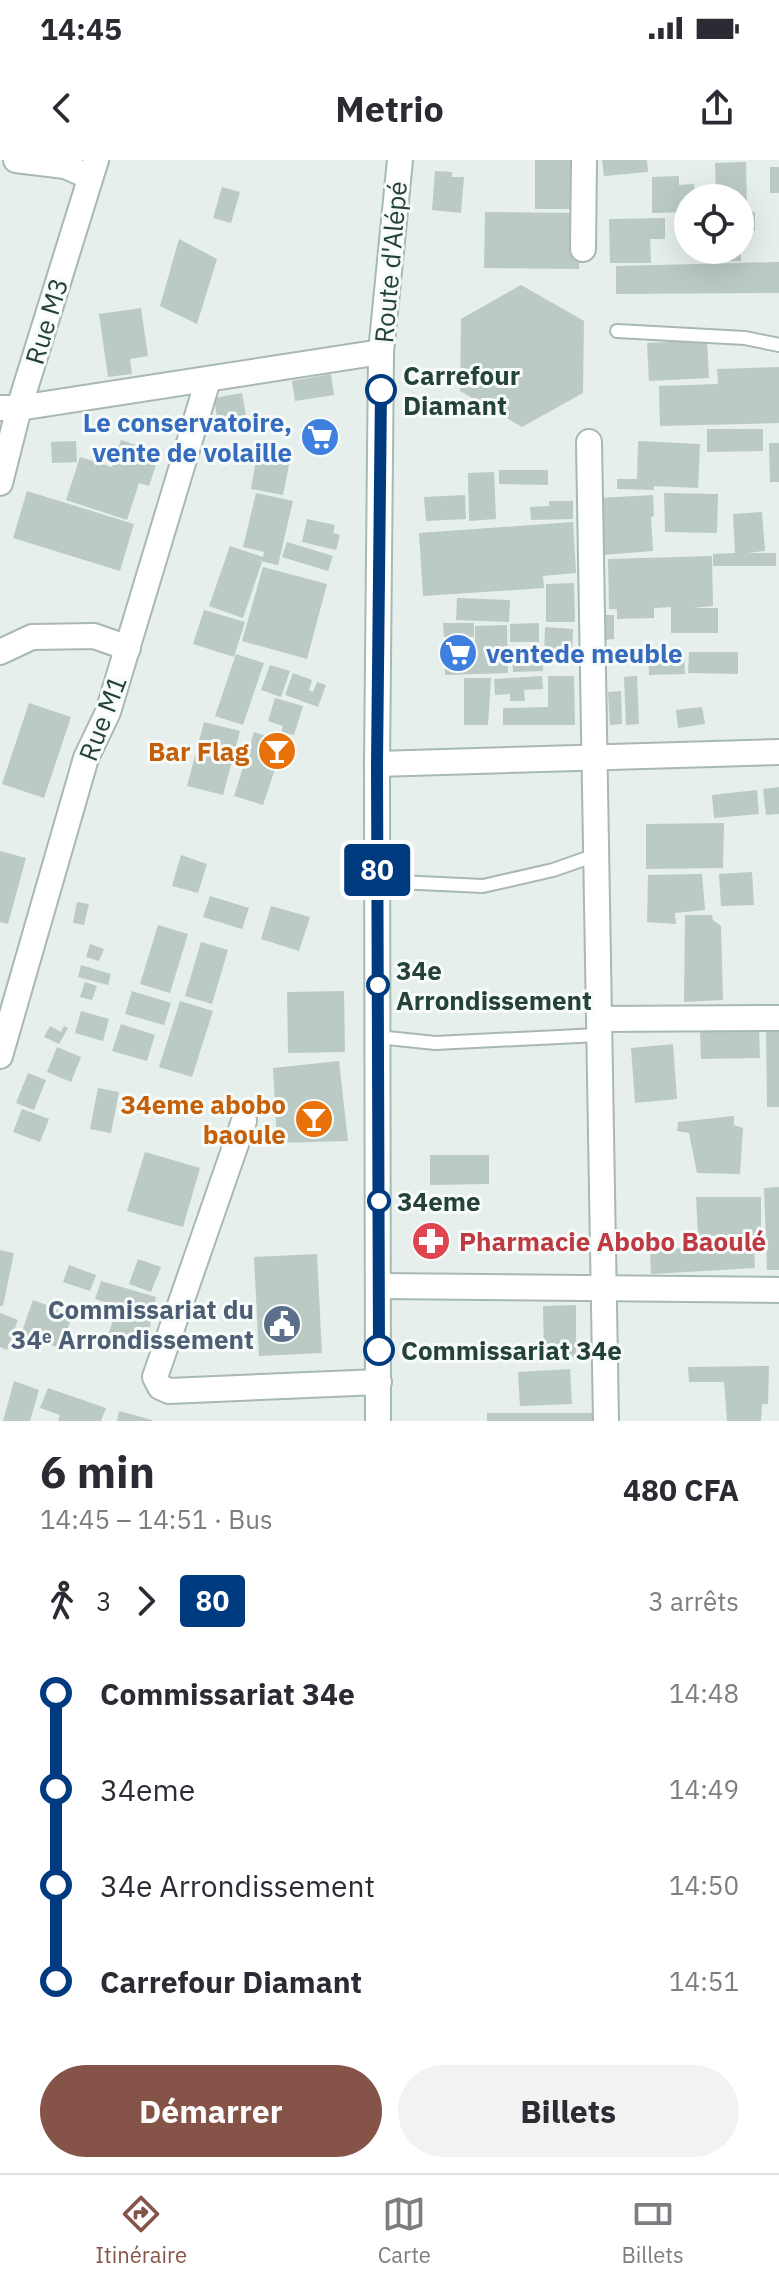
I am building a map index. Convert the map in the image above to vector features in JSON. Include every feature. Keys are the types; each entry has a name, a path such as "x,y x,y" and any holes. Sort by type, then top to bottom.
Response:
{"street":[{"path":"16,160 93,168"},
{"name":"Route d'Alépé","path":"378,1421 377,764 381,352 400,160"},
{"path":"583,249 584,160"},
{"name":"Rue M3","path":"0,483 10,408 93,168"},
{"path":"10,408 381,352"},
{"name":"Rue M1","path":"0,1056 86,758 103,725 128,648 208,380"},
{"path":"589,442 606,1421"},
{"path":"0,652 32,637 94,636 128,648"},
{"path":"377,764 779,752"},
{"path":"599,1027 779,1018"},
{"path":"244,1121 155,1377 160,1387 169,1391 379,1382"},
{"path":"380,1286 779,1290"}],"lane":[{"path":"617,331 745,338 779,345"},
{"path":"377,881 483,886 553,870 596,855"},
{"path":"378,1037 435,1043 599,1027"}],"building":[{"path":"535,160 571,160 572,209 535,209"},
{"path":"602,160 647,160 648,172 604,176"},
{"path":"746,162 746,184 716,184 715,163"},
{"path":"770,167 779,167 779,193 770,193"},
{"path":"435,171 452,172 452,177 464,177 461,213 432,210"},
{"path":"679,176 679,184 674,184 674,212 652,213 652,177"},
{"path":"222,187 240,192 231,223 213,218"},
{"path":"485,212 580,213 579,269 484,268"},
{"path":"665,218 665,239 650,239 651,263 610,263 609,219"},
{"path":"179,239 217,259 197,324 160,306"},
{"path":"779,262 779,293 616,294 616,266"},
{"path":"521,285 584,321 583,393 522,427 460,391 461,319"},
{"path":"141,308 148,356 130,359 132,374 108,377 99,314"},
{"path":"707,340 709,378 649,381 647,343"},
{"path":"779,367 779,423 660,426 659,386 718,384 717,369"},
{"path":"331,374 334,395 295,401 292,381"},
{"path":"242,393 247,421 230,423 231,429 219,431 214,398"},
{"path":"707,429 763,429 763,451 707,452"},
{"path":"121,440 160,453 149,486 139,483 127,520 66,500 80,457 112,467"},
{"path":"76,441 77,462 52,463 51,442"},
{"path":"638,441 700,444 698,488 654,486 654,490 617,489 617,479 637,479"},
{"path":"769,443 779,443 779,482 770,482"},
{"path":"257,454 290,460 283,495 251,489"},
{"path":"499,470 548,470 548,485 499,484"},
{"path":"494,472 496,519 469,521 468,473"},
{"path":"27,491 134,524 120,571 13,538"},
{"path":"256,493 293,501 278,565 255,560 262,562 243,618 209,606 230,546 263,557 264,552 243,547"},
{"path":"664,493 718,494 717,533 665,532"},
{"path":"465,495 466,519 426,521 424,497"},
{"path":"653,495 653,551 602,555 599,498"},
{"path":"549,501 573,501 573,519 531,520 530,507 549,506"},
{"path":"762,512 765,551 748,553 776,553 776,566 713,566 713,554 735,553 733,514"},
{"path":"307,519 335,525 333,533 340,535 336,550 302,542"},
{"path":"573,522 576,573 543,576 544,588 423,596 419,533"},
{"path":"287,542 333,556 328,571 282,557"},
{"path":"712,556 713,606 692,608 718,608 718,633 671,633 671,607 654,608 654,618 617,619 617,609 609,609 608,559"},
{"path":"263,567 327,584 307,659 242,641"},
{"path":"574,583 575,622 546,622 546,584"},
{"path":"457,598 510,600 509,622 456,620"},
{"path":"204,610 245,622 234,657 193,644"},
{"path":"603,615 614,615 614,639 603,640"},
{"path":"443,623 474,623 474,637 444,637"},
{"path":"539,623 539,642 510,642 510,624"},
{"path":"507,625 508,673 445,675 445,648 475,648 475,626"},
{"path":"545,627 573,629 572,660 544,659"},
{"path":"542,647 543,671 513,672 512,648"},
{"path":"684,650 685,674 649,675 648,651"},
{"path":"689,652 738,652 738,674 688,673"},
{"path":"236,654 264,663 243,725 215,716"},
{"path":"270,665 290,671 281,697 261,690"},
{"path":"293,673 312,680 309,690 313,692 317,682 326,685 318,707 285,695"},
{"path":"542,676 543,689 524,690 525,701 510,701 510,694 495,695 494,679"},
{"path":"548,676 574,676 575,725 503,725 503,708 548,707"},
{"path":"637,676 639,724 626,725 624,677"},
{"path":"464,678 491,678 488,725 464,725"},
{"path":"621,691 622,724 610,725 608,692"},
{"path":"275,698 303,706 294,735 281,732 283,726 268,721"},
{"path":"29,703 71,717 44,798 2,784"},
{"path":"702,707 705,724 678,728 676,710"},
{"path":"204,722 240,731 223,795 187,786"},
{"path":"254,732 284,742 263,805 234,796"},
{"path":"779,787 779,814 766,815 763,789"},
{"path":"757,790 759,814 714,818 712,795"},
{"path":"724,823 723,868 646,869 646,824"},
{"path":"0,851 26,858 8,924 0,922"},
{"path":"181,855 207,864 198,893 172,886"},
{"path":"752,872 754,905 721,906 719,874"},
{"path":"702,874 705,910 675,913 676,924 647,922 648,875"},
{"path":"210,896 249,908 242,929 203,917"},
{"path":"77,902 89,904 84,925 73,923"},
{"path":"271,906 310,917 299,951 261,939"},
{"path":"685,915 712,915 721,926 723,1000 684,1002"},
{"path":"158,925 188,934 170,993 140,984"},
{"path":"201,942 228,950 212,1004 185,996"},
{"path":"90,944 104,949 99,961 86,957"},
{"path":"81,965 111,974 108,985 78,977"},
{"path":"85,982 97,986 92,1000 80,997"},
{"path":"132,991 171,1003 164,1025 125,1014"},
{"path":"344,991 345,1052 288,1053 287,992"},
{"path":"180,1001 213,1011 192,1077 159,1067"},
{"path":"81,1011 109,1019 103,1041 75,1033"},
{"path":"121,1024 155,1035 147,1061 112,1051"},
{"path":"50,1026 61,1032 64,1026 68,1028 59,1044 44,1037"},
{"path":"759,1029 760,1058 701,1059 700,1030"},
{"path":"766,1029 779,1029 779,1107 767,1107"},
{"path":"673,1044 677,1099 635,1103 631,1048"},
{"path":"57,1047 81,1057 71,1082 47,1072"},
{"path":"339,1061 348,1141 277,1143 273,1068"},
{"path":"28,1073 46,1080 34,1110 16,1103"},
{"path":"98,1088 119,1092 111,1133 90,1129"},
{"path":"22,1109 49,1119 40,1142 13,1132"},
{"path":"734,1116 734,1125 743,1128 740,1174 697,1173 689,1133 677,1131 678,1122"},
{"path":"145,1152 200,1168 183,1227 127,1211"},
{"path":"430,1155 489,1155 489,1184 430,1185"},
{"path":"779,1187 779,1270 767,1270 764,1188"},
{"path":"696,1197 761,1197 761,1235 698,1236"},
{"path":"754,1244 755,1268 651,1274 650,1250"},
{"path":"0,1250 14,1253 3,1306 0,1306"},
{"path":"317,1254 322,1353 259,1356 254,1257"},
{"path":"138,1259 161,1267 151,1292 129,1284"},
{"path":"69,1265 96,1275 90,1291 63,1282"},
{"path":"101,1281 156,1297 147,1341 109,1333 117,1306 95,1299"},
{"path":"33,1300 73,1315 60,1348 21,1334"},
{"path":"576,1305 576,1357 544,1357 543,1306"},
{"path":"0,1313 18,1320 7,1350 0,1347"},
{"path":"769,1366 768,1404 762,1404 761,1421 727,1421 724,1382 689,1382 688,1367"},
{"path":"570,1369 572,1404 520,1406 518,1372"},
{"path":"14,1381 39,1390 30,1421 3,1421"},
{"path":"48,1388 106,1408 101,1421 58,1421 60,1415 40,1408"},
{"path":"119,1411 152,1420 152,1421 117,1421"},
{"path":"487,1413 592,1413 592,1421 487,1421"}],"bus line":[{"name":"80","path":"379,1350 377,764 381,390"}],"place":[{"name":"Carrefour Diamant","path":"381,390"},
{"name":"Le conservatoire, vente de volaille","path":"320,437"},
{"name":"ventede meuble","path":"458,653"},
{"name":"Bar Flag","path":"277,751"},
{"name":"34e Arrondissement","path":"378,985"},
{"name":"34eme abobo baoule","path":"314,1119"},
{"name":"34eme","path":"379,1201"},
{"name":"Pharmacie Abobo Baoulé","path":"431,1241"},
{"name":"Commissariat du 34ᵉ Arrondissement","path":"282,1324"},
{"name":"Commissariat 34e","path":"379,1350"}]}
